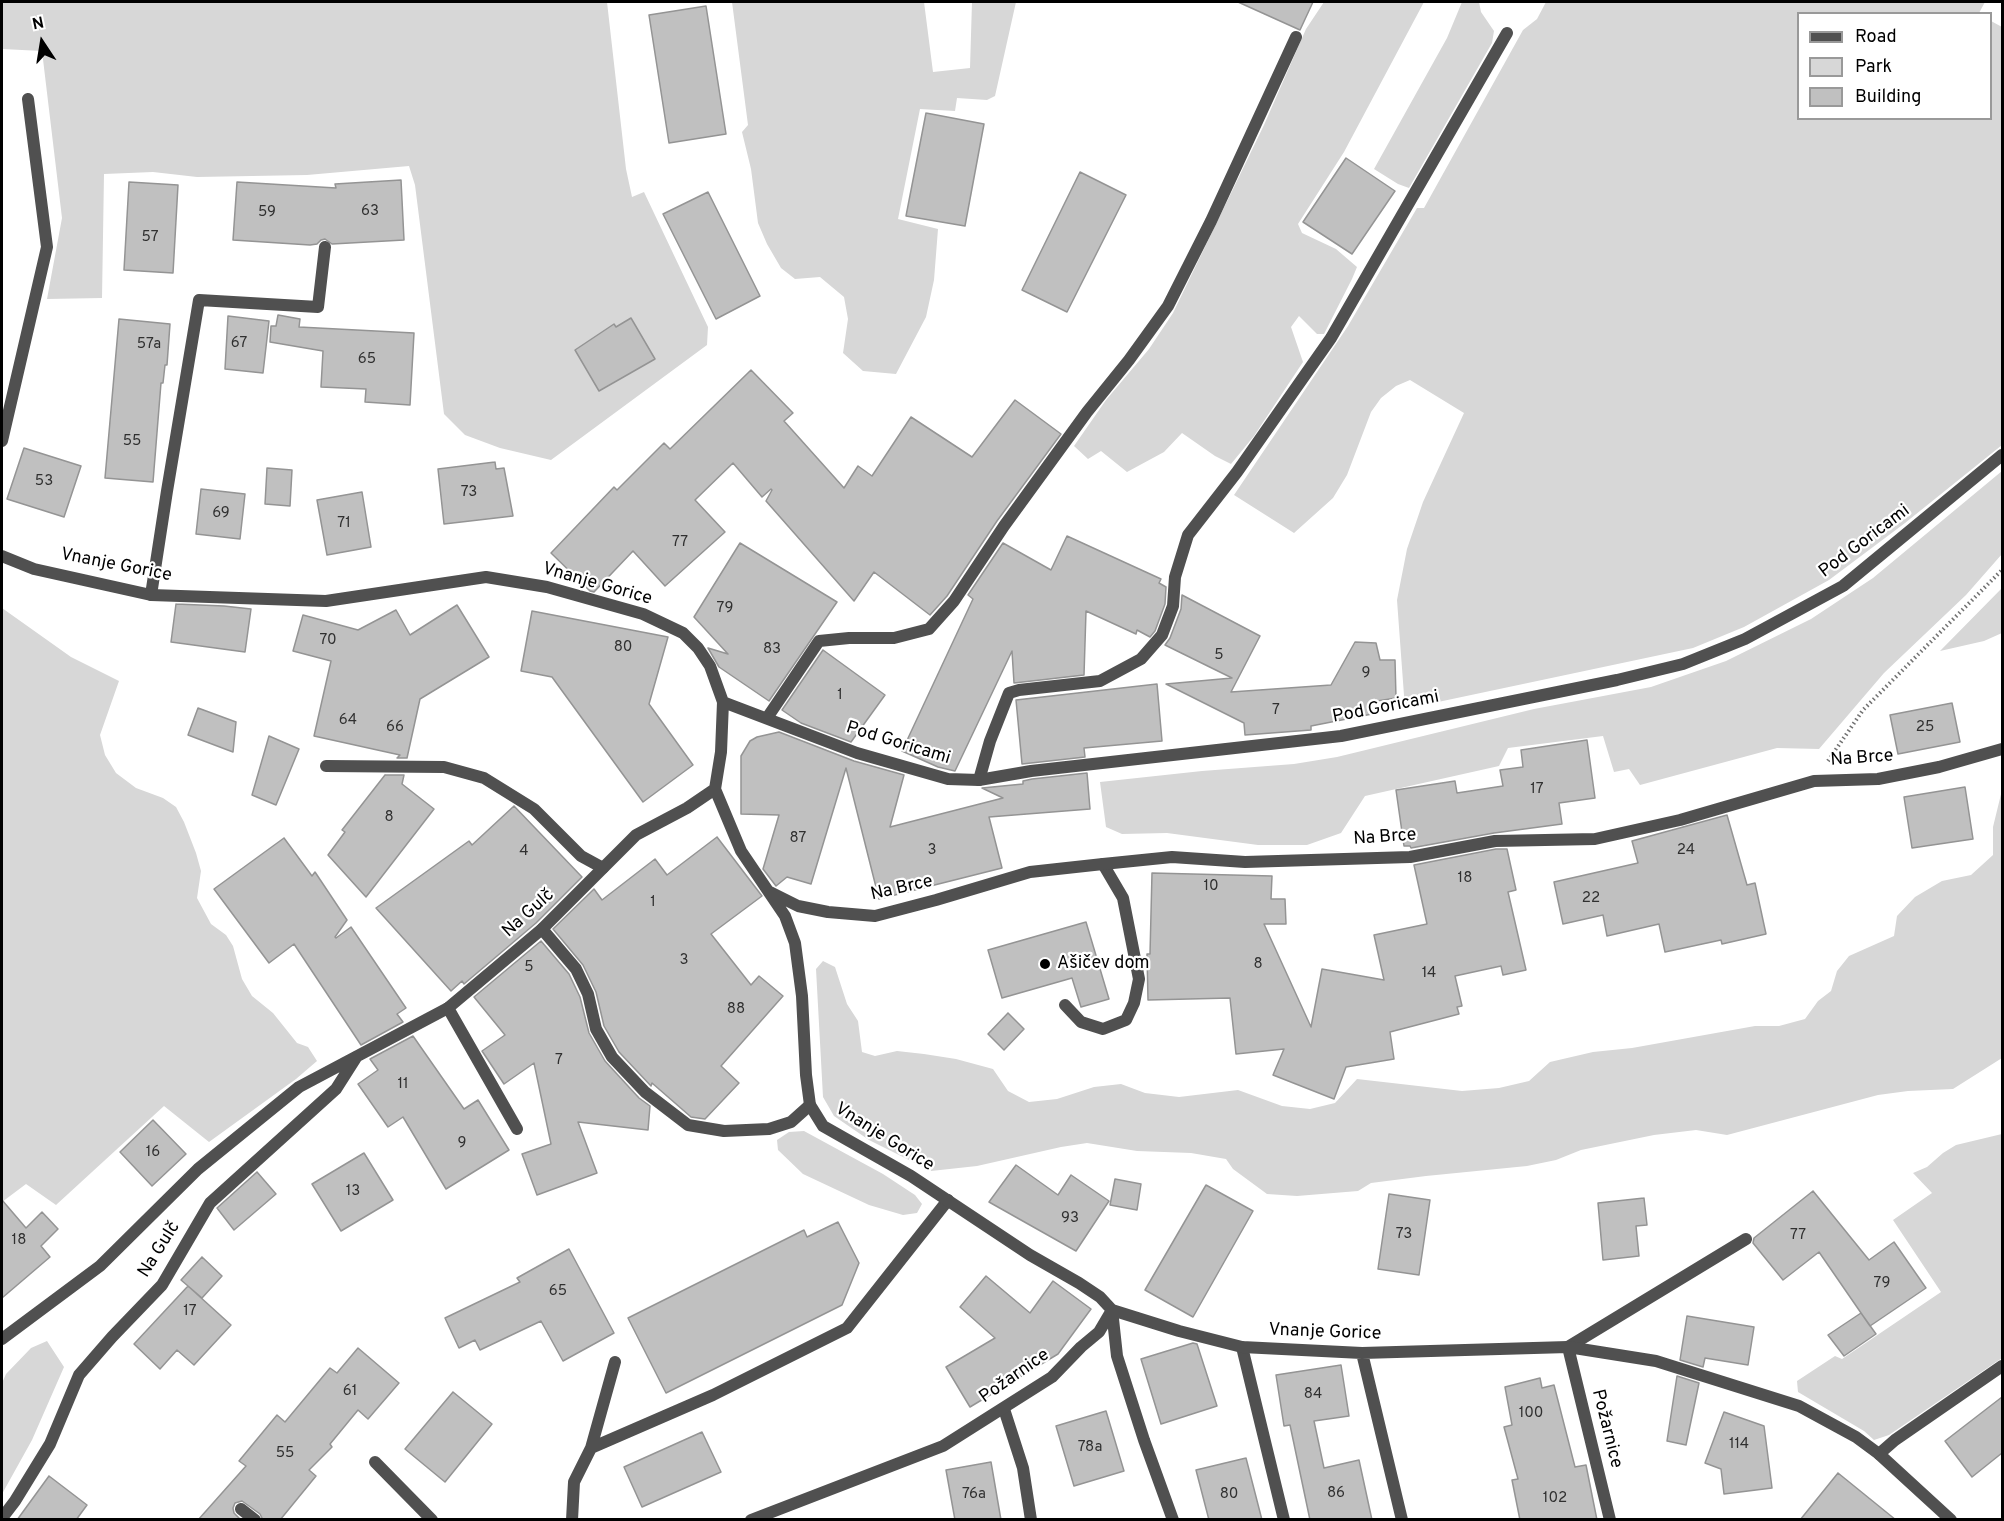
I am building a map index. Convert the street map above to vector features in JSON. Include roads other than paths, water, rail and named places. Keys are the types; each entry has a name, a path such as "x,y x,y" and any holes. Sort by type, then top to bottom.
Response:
{"street":[{"path":"979,780 990,741 1009,693 1100,681 1141,659 1162,635 1173,606 1175,577 1188,535 1237,471 1331,338 1507,33"},
{"path":"767,718 819,641 894,638 929,629 954,602 1004,526 1168,306 1211,221 1296,37"},
{"path":"2,441 47,247 28,99"},
{"path":"151,595 200,300 318,307 325,247"},
{"name":"Pod Goricami","path":"723,702 868,756 948,779 979,780 1031,771 1341,736 1617,680 1683,664 1745,639 1843,586 2002,455"},
{"name":"Vnanje Gorice","path":"2,556 34,569 151,595 326,600 486,577 547,587 643,614 683,633 698,648 710,666 723,702 721,752 715,789 741,851 785,916 795,943 802,996 810,1105 823,1126 911,1176 1030,1255 1086,1287 1112,1310 1179,1331 1242,1347 1362,1353 1568,1347 1656,1361 1799,1406 1856,1437 1879,1454 1951,1520"},
{"name":"Na Brce","path":"769,892 798,906 828,912 875,916 1030,872 1103,864 1172,857 1245,862 1410,857 1495,841 1595,839 1680,820 1814,781 1878,779 1939,768 2002,749"},
{"path":"326,766 444,767 484,778 534,809 581,856 603,868"},
{"name":"Na Gulč","path":"2,1339 100,1266 198,1169 299,1087 448,1008 542,929 636,835 715,789"},
{"path":"1065,1005 1081,1022 1103,1029 1126,1020 1134,1003 1139,979 1123,898 1103,864"},
{"path":"542,929 576,969 588,994 596,1029 612,1058 645,1092 688,1125 724,1131 769,1129 791,1122 810,1105"},
{"path":"448,1008 517,1129"},
{"name":"Na Gulč","path":"2,1518 50,1444 79,1375 162,1285 210,1203 336,1089 358,1055"},
{"path":"591,1448 713,1395 847,1328 948,1200"},
{"path":"1568,1347 1746,1239"},
{"path":"1112,1310 1117,1356 1173,1520"},
{"name":"Požarnice","path":"751,1520 943,1446 1052,1377 1099,1332 1112,1310"},
{"path":"1242,1347 1284,1520"},
{"name":"Požarnice","path":"1568,1347 1610,1520"},
{"path":"1362,1353 1402,1520"},
{"path":"572,1520 574,1482 591,1448 615,1362"},
{"path":"1879,1454 1895,1440 2002,1366"},
{"path":"1004,1408 1023,1468 1031,1520"},
{"path":"375,1462 432,1520"},
{"path":"241,1509 255,1520"}],"place":[{"name":"Ašičev dom","path":"1045,964"}]}
